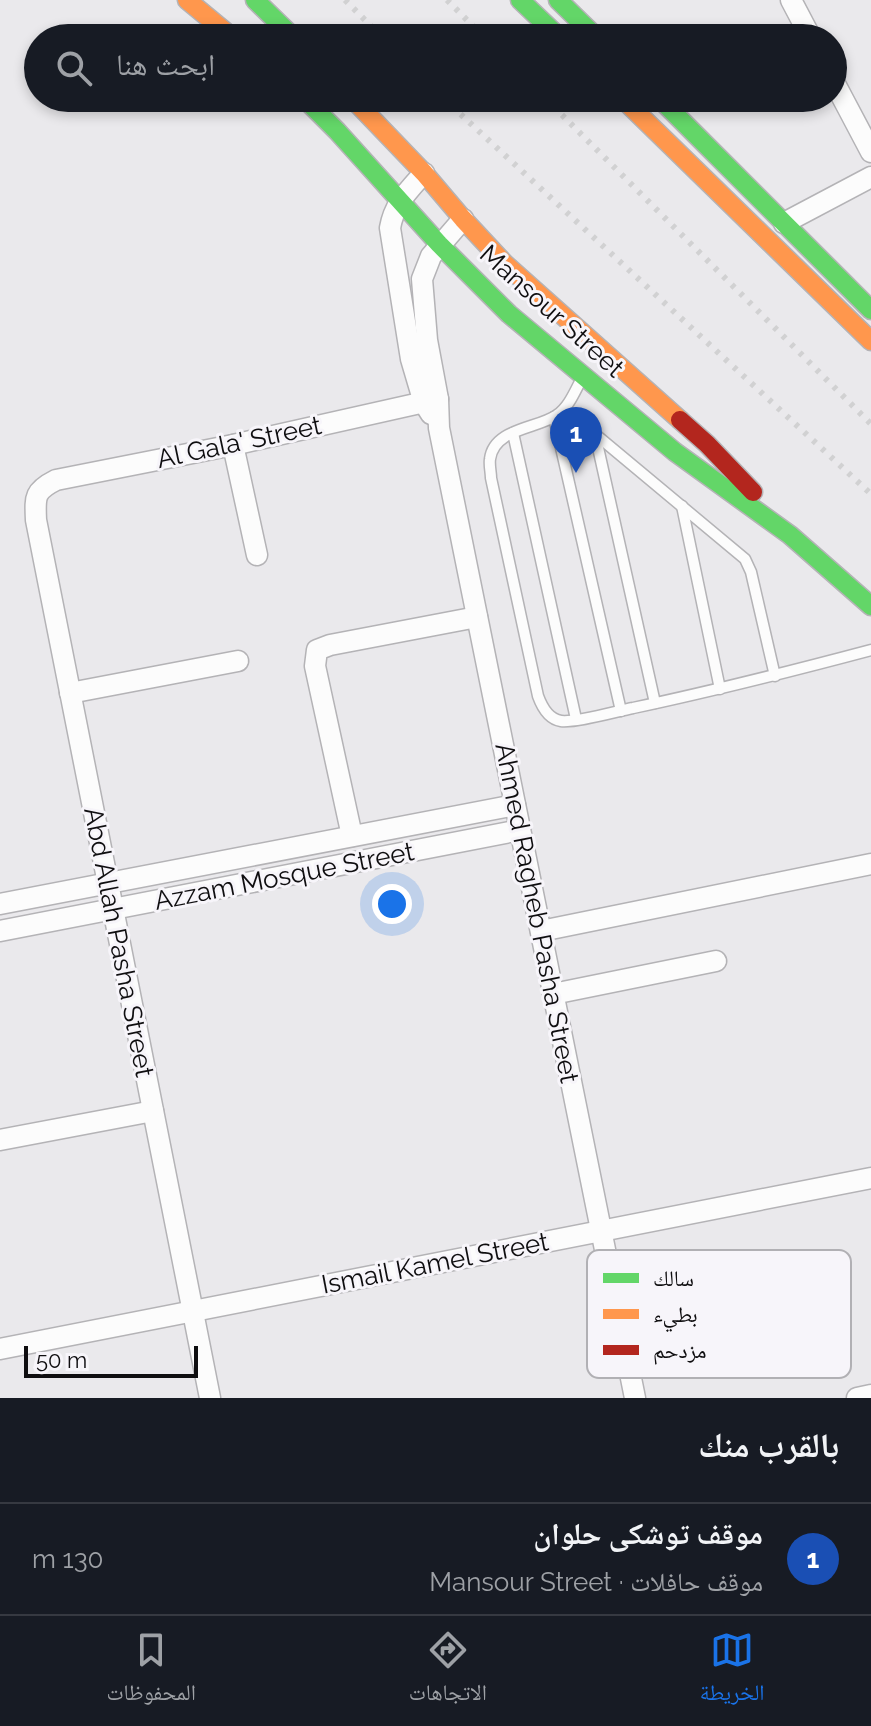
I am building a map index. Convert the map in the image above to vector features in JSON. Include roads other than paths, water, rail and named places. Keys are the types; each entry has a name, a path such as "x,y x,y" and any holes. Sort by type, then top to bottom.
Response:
{"street":[{"path":"187,0 216,24"},
{"path":"255,0 280,24"},
{"path":"520,0 545,24"},
{"path":"558,0 583,24"},
{"path":"791,0 804,24"},
{"path":"847,107 871,152"},
{"name":"Mansour Street","path":"318,112 439,244 509,314 675,452 790,535 871,606"},
{"name":"Mansour Street","path":"365,112 504,263 707,444 790,535"},
{"path":"636,112 871,341"},
{"path":"673,112 871,310"},
{"path":"399,200 424,173"},
{"path":"784,223 871,177"},
{"name":"Ahmed Ragheb Pasha Street","path":"399,200 392,216 391,243 411,359 431,401 439,428 604,1250"},
{"name":"Ahmed Ragheb Pasha Street","path":"431,401 422,279 426,265 439,244 463,219"},
{"name":"Al Gala' Street","path":"42,488 72,476 233,445 431,401"},
{"path":"233,445 257,555"},
{"name":"Abd Allah Pasha Street","path":"42,488 35,502 36,520 210,1398"},
{"path":"352,836 315,666 317,650 477,617"},
{"path":"70,693 238,661"},
{"name":"Azzam Mosque Street","path":"0,904 515,805"},
{"name":"Azzam Mosque Street","path":"0,931 520,830"},
{"path":"541,931 871,864"},
{"path":"553,994 716,961"},
{"path":"0,1140 153,1111"},
{"name":"Ismail Kamel Street","path":"0,1349 871,1178"},
{"name":"Ahmed Ragheb Pasha Street","path":"631,1378 635,1398"},
{"path":"857,1398 871,1395"}],"lane":[{"path":"583,377 565,409 554,417 500,440 493,448 490,460 538,696 549,715 560,721 621,711 775,676 871,650"},
{"path":"565,409 741,554 748,564 775,676"},
{"path":"554,417 621,711"},
{"path":"513,433 576,719"},
{"path":"595,434 655,703"},
{"path":"682,506 720,689"}],"railway":[{"path":"345,0 369,24"},
{"path":"447,0 471,24"},
{"path":"458,112 871,494"},
{"path":"559,112 871,424"}],"place":[{"name":"موقف توشكى حلوان","path":"576,473"}]}
